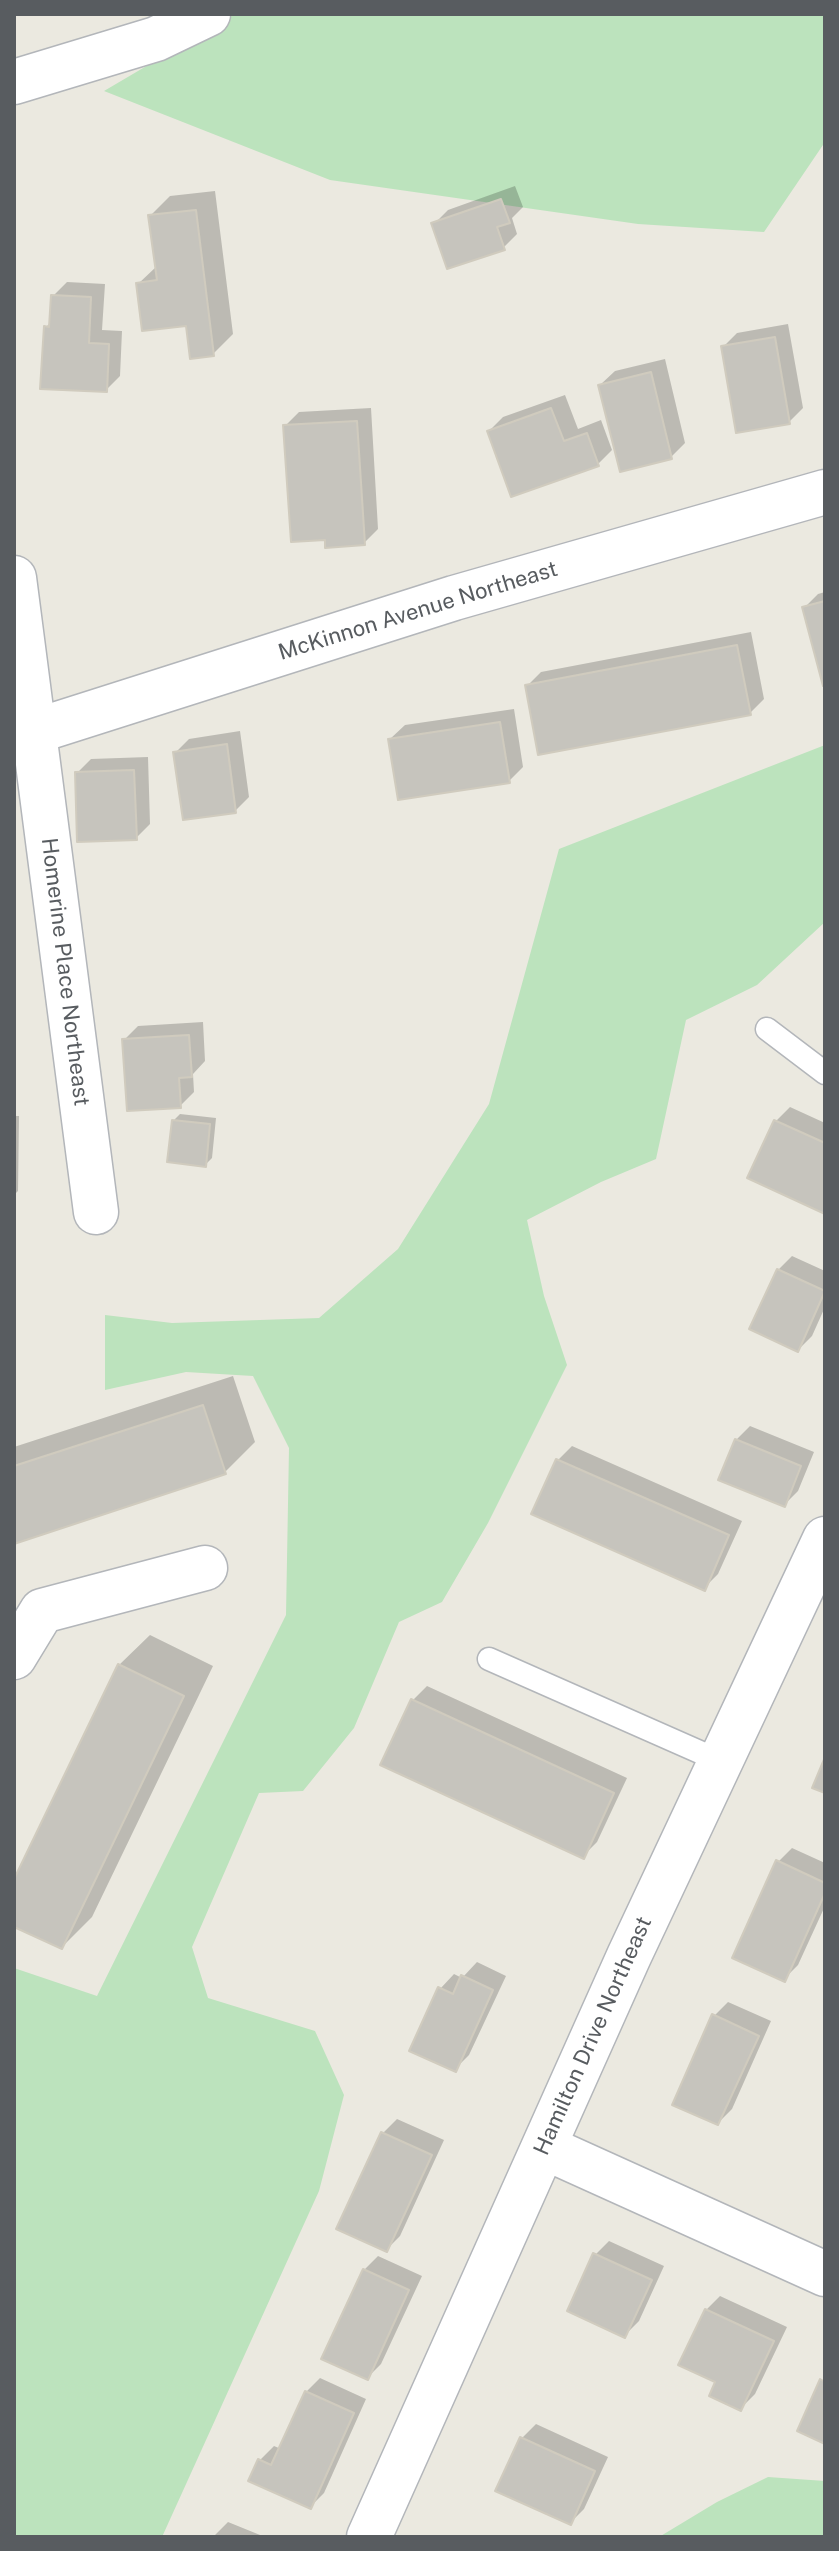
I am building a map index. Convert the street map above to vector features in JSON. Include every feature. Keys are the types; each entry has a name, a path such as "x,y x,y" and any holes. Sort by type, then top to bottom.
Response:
{"street":[{"path":"14,82 156,39 208,14"},
{"name":"McKinnon Avenue Northeast","path":"24,735 454,598 825,492"},
{"name":"Homerine Place Northeast","path":"14,578 24,735 96,1212"},
{"name":"Hamilton Drive Northeast","path":"369,2537 629,1956 825,1539"},
{"path":"14,1657 42,1611 205,1568"},
{"path":"544,2147 825,2274"}],"lane":[{"path":"767,1029 825,1073"},
{"path":"489,1659 720,1761"}],"green space":[{"path":"235,14 825,14 825,142 764,232 638,224 330,180 104,91"},
{"path":"825,745 825,922 757,985 686,1020 656,1159 601,1182 527,1220 544,1296 567,1365 488,1523 442,1602 399,1622 354,1728 303,1791 259,1793 192,1947 208,1998 315,2031 344,2095 319,2191 162,2537 14,2537 14,1968 97,1996 286,1615 289,1448 253,1376 186,1372 105,1390 105,1315 172,1323 319,1318 398,1249 489,1104 559,849"},
{"path":"768,2477 825,2481 825,2537 659,2537 717,2502"}],"building":[{"path":"501,199 510,223 497,227 505,250 447,269 431,223"},
{"path":"196,210 214,356 190,359 186,326 142,331 136,283 157,280 148,215"},
{"path":"51,295 91,297 89,343 109,344 107,392 40,389 44,326 49,327"},
{"path":"775,337 790,424 736,433 721,346"},
{"path":"651,372 672,459 620,472 598,385"},
{"path":"551,408 564,441 587,433 599,466 511,497 487,431"},
{"path":"357,421 365,545 325,548 325,540 291,542 283,425"},
{"path":"825,601 825,685 823,686 802,607"},
{"path":"737,645 751,715 538,755 525,685"},
{"path":"500,722 510,783 398,800 388,739"},
{"path":"227,744 236,813 183,820 173,752"},
{"path":"134,770 137,840 77,842 75,772"},
{"path":"189,1035 192,1077 179,1078 181,1108 127,1111 122,1039"},
{"path":"172,1120 210,1124 206,1167 167,1162"},
{"path":"774,1120 825,1143 825,1214 747,1178"},
{"path":"777,1269 825,1291 798,1352 749,1329"},
{"path":"203,1405 226,1474 14,1544 14,1466"},
{"path":"735,1439 801,1466 785,1507 718,1480"},
{"path":"556,1459 729,1535 705,1591 531,1514"},
{"path":"118,1664 184,1696 62,1949 14,1927 14,1879"},
{"path":"411,1699 614,1793 584,1859 380,1765"},
{"path":"825,1757 825,1793 812,1788"},
{"path":"776,1860 825,1883 825,1893 785,1982 732,1958"},
{"path":"461,1975 493,1990 456,2072 409,2051 438,1987 453,1994"},
{"path":"712,2014 759,2036 718,2125 672,2105"},
{"path":"381,2132 432,2155 387,2252 336,2229"},
{"path":"593,2253 652,2280 625,2338 567,2311"},
{"path":"363,2269 409,2290 368,2380 321,2359"},
{"path":"705,2309 774,2341 741,2411 709,2396 715,2382 678,2365"},
{"path":"820,2379 825,2382 825,2444 797,2431"},
{"path":"305,2391 354,2413 311,2509 248,2481 258,2459 271,2465"},
{"path":"520,2437 595,2471 571,2525 495,2491"}]}
